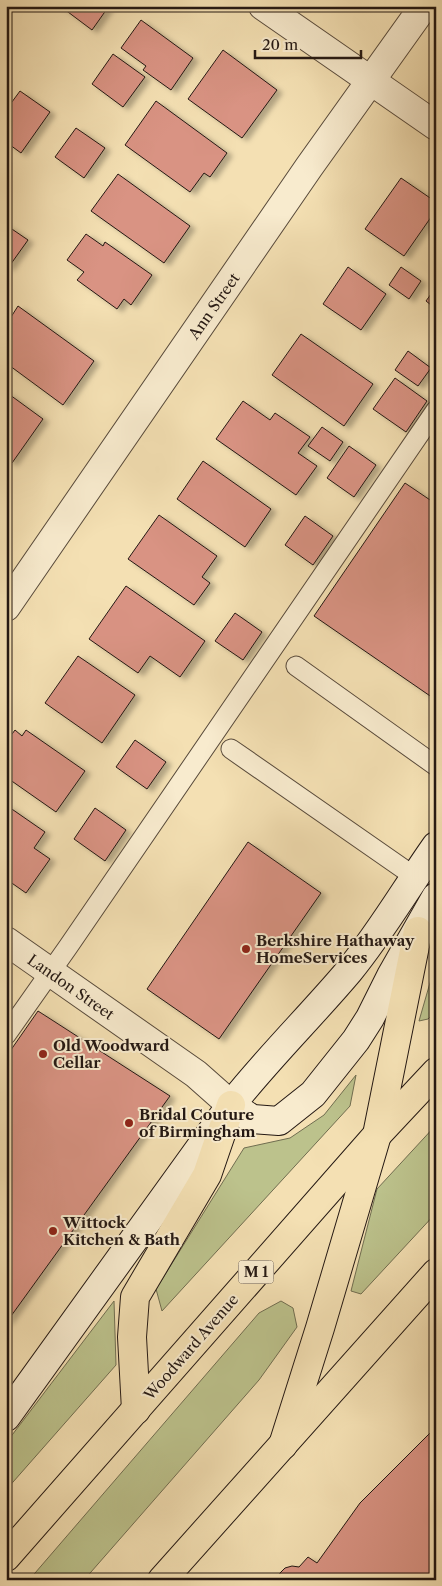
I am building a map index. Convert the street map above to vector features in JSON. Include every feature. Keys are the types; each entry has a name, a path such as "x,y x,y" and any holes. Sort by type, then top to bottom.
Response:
{"main road":[{"path":"283,1445 377,1135 418,931"},
{"name":"Woodward Avenue","path":"6,1557 377,1135 436,1072"},
{"path":"136,1410 132,1337 135,1297 207,1175 231,1105"},
{"path":"162,1580 436,1273"}],"street":[{"path":"263,6 436,126"},
{"name":"Ann Street","path":"6,607 309,167 424,6"},
{"path":"6,1417 231,1105 264,1064 349,970 436,846"},
{"name":"Landon Street","path":"6,941 196,1074 231,1105 252,1119 279,1120 313,1094 356,1040 436,897"}],"lane":[{"path":"6,1035 436,410"},
{"path":"296,666 436,766"},
{"path":"231,749 415,876"}],"green space":[{"path":"436,962 436,1011 428,1019 419,1021"},
{"path":"356,1075 350,1106 162,1311 156,1289 244,1148 290,1138 324,1115"},
{"path":"436,1125 436,1213 361,1294 351,1291 377,1189"},
{"path":"114,1301 116,1365 6,1490 6,1443"},
{"path":"281,1301 293,1308 297,1327 259,1380 84,1580 29,1580 259,1313"}],"building":[{"path":"60,6 109,6 92,30"},
{"path":"141,20 193,58 171,90 143,70 146,66 121,48"},
{"path":"223,50 277,90 242,138 188,99"},
{"path":"113,54 145,77 123,107 92,84"},
{"path":"20,91 50,112 21,153 6,142 6,110"},
{"path":"156,101 227,153 210,177 204,173 190,192 125,145"},
{"path":"76,128 105,148 84,178 55,157"},
{"path":"118,174 190,226 164,263 91,211"},
{"path":"401,178 436,202 436,210 404,256 365,229"},
{"path":"6,225 28,240 8,268 6,267"},
{"path":"86,234 103,246 105,242 152,275 131,305 124,299 117,309 77,280 84,272 67,260"},
{"path":"348,267 386,294 361,330 323,304"},
{"path":"401,267 421,281 409,299 389,285"},
{"path":"436,287 436,309 426,301"},
{"path":"18,306 94,361 63,405 6,363 6,313 11,317"},
{"path":"301,334 373,384 344,426 272,375"},
{"path":"408,351 431,368 418,386 395,370"},
{"path":"395,378 427,401 406,432 373,409"},
{"path":"6,392 43,419 12,463 6,459"},
{"path":"243,401 270,420 275,413 310,437 298,453 317,466 296,495 216,439"},
{"path":"322,427 343,442 330,461 308,446"},
{"path":"349,446 376,465 354,497 327,478"},
{"path":"203,461 271,509 245,547 177,499"},
{"path":"405,483 436,504 436,700 314,616"},
{"path":"159,515 217,556 202,577 210,583 194,605 128,559"},
{"path":"305,516 333,536 313,565 285,545"},
{"path":"126,586 205,641 180,677 150,656 138,673 89,639"},
{"path":"235,613 262,632 243,660 215,641"},
{"path":"78,656 135,695 102,743 45,703"},
{"path":"15,730 22,736 26,730 85,771 56,812 6,777 6,742"},
{"path":"135,740 166,762 147,789 116,767"},
{"path":"6,805 45,832 34,848 50,859 26,893 6,879"},
{"path":"95,808 126,830 105,861 74,839"},
{"path":"248,842 321,893 219,1039 147,989"},
{"path":"38,1011 170,1096 6,1323 6,1057"},
{"path":"436,1427 436,1566 426,1580 277,1580 285,1568 299,1567 308,1557 317,1563 360,1503"}],"place":[{"name":"Berkshire Hathaway HomeServices","path":"246,949"},
{"name":"Old Woodward Cellar","path":"43,1054"},
{"name":"Bridal Couture of Birmingham","path":"129,1123"},
{"name":"Wittock Kitchen & Bath","path":"53,1231"}]}
